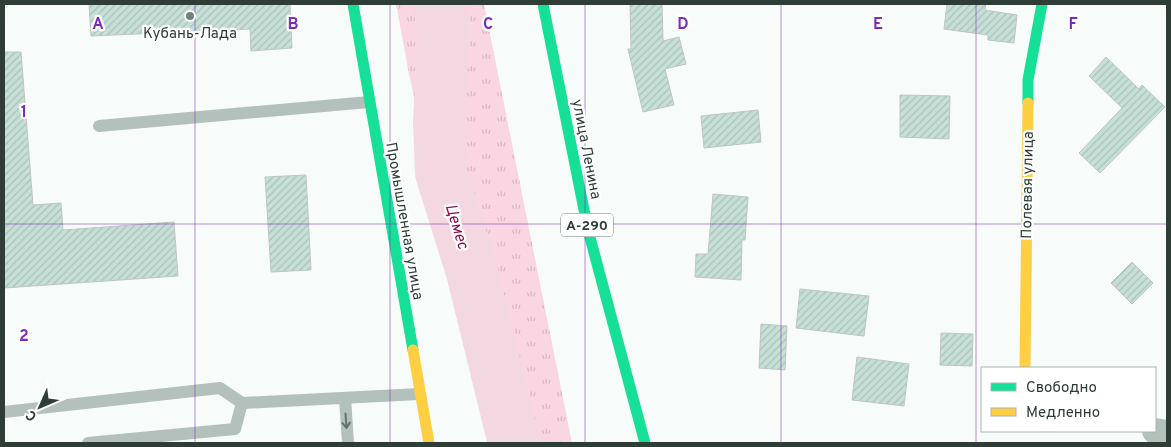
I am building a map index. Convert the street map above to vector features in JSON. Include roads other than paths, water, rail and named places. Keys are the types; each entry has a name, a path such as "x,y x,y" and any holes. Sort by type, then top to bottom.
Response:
{"main road":[{"name":"Промышленная улица","path":"352,4 429,443"},
{"name":"улица Ленина","path":"543,4 588,230 645,443"},
{"name":"Полевая улица","path":"1025,367 1028,80 1042,4"}],"lane":[{"path":"99,126 369,102"},
{"path":"4,412 220,388 242,403 420,394"},
{"path":"345,398 348,443"},
{"path":"88,443 235,430 242,403"}],"waterway":[{"name":"Цемес","path":"438,4 444,26 439,122 441,173 472,272 514,443"}],"place":[{"name":"Кубань-Лада","path":"190,16"}]}
